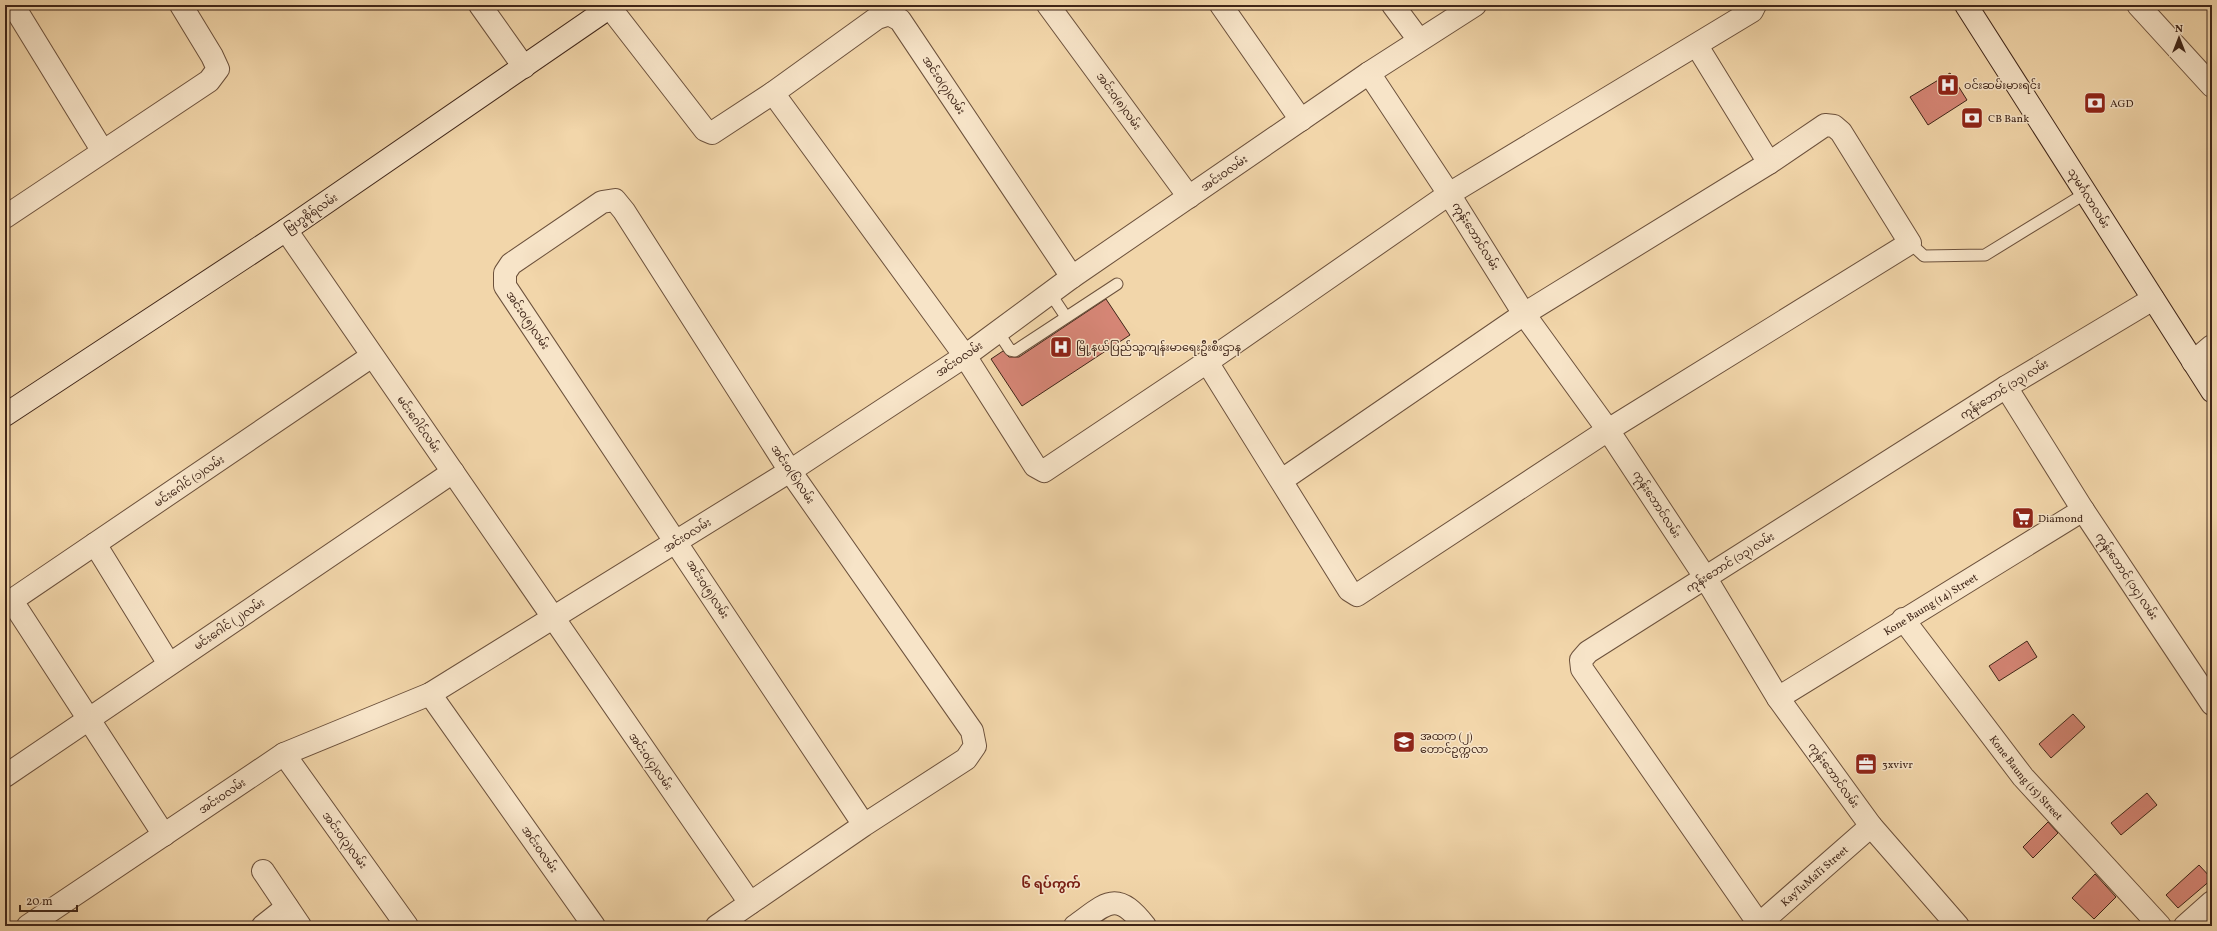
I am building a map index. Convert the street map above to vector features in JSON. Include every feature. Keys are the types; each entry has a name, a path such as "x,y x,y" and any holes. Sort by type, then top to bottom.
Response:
{"street":[{"path":"13,5 102,150"},
{"path":"5,217 102,150 209,81 218,69 212,56 181,5"},
{"path":"480,5 524,67"},
{"name":"အင်းဝ(၈)လမ်း","path":"1048,5 1189,197"},
{"path":"1222,5 1301,120"},
{"path":"1393,5 1419,40"},
{"name":"အင်းဝလမ်း","path":"28,926 284,754 430,694 790,471 966,356 1072,277 1370,73 1475,5"},
{"path":"773,93 966,356 1035,466 1044,471 1207,362 1450,194 1697,46 1752,11 1755,5"},
{"name":"ဗြဟ္မစိုရ်လမ်း","path":"5,415 286,230 524,67 610,6"},
{"name":"အင်းဝ(၇)လမ်း","path":"610,6 705,130 712,133 773,93 877,18 889,14 900,20 1072,277"},
{"name":"သုမင်္ဂလာလမ်း","path":"1969,6 2212,391"},
{"path":"2141,6 2212,86"},
{"path":"1697,46 1769,163"},
{"name":"ကုန်းဘောင်လမ်း","path":"1370,73 1450,194 1524,314 1608,430 1705,577 1778,698 1871,826 1958,926"},
{"path":"1207,362 1350,590 1357,595 1608,430 1910,243 1841,132 1834,126 1825,125 1769,163 1524,314 1282,480"},
{"name":"အင်းဝ(၅)လမ်း","path":"615,200 602,202 512,264 505,273 505,286 677,541 864,825"},
{"name":"အင်းဝ(၆)လမ်း","path":"615,200 790,471 972,731 975,746 966,758 864,825"},
{"name":"မင်းဂေါင်လမ်း","path":"286,230 553,618"},
{"name":"ကုန်းဘောင် (၁၃) လမ်း","path":"1758,925 1582,669 1581,660 1588,652 2006,386 2153,299"},
{"path":"2194,362 2212,346"},
{"name":"မင်းဂေါင် (၁)လမ်း","path":"9,603 372,356"},
{"name":"ကုန်းဘောင် (၁၄) လမ်း","path":"2006,386 2083,510 2212,704"},
{"name":"မင်းဂေါင် (၂)လမ်း","path":"5,776 453,472"},
{"name":"Kone Baung (14) Street","path":"1778,698 1903,619 2083,510"},
{"path":"95,544 169,664"},
{"path":"9,603 89,718 164,835"},
{"name":"အင်းဝ(၄)လမ်း","path":"553,618 750,903"},
{"name":"Kone Baung (15) Street","path":"1903,619 2024,777 2160,926"},
{"name":"အင်းဝလမ်း","path":"430,694 594,926"},
{"name":"အင်းဝ(၃)လမ်း","path":"284,754 407,926"},
{"path":"717,926 864,825"},
{"name":"KayTuMaTi Street","path":"1758,925 1871,826"},
{"path":"263,871 300,926"},
{"path":"1075,926 1105,904 1119,902 1133,910 1145,926"},
{"path":"2185,926 2212,902"},
{"path":"263,926 287,907"}],"lane":[{"path":"1910,243 1924,256 1985,255 2086,193"},
{"path":"998,332 1010,350 1015,351 1117,284"},
{"path":"1050,293 1066,317"}],"building":[{"path":"1950,73 1967,100 1928,125 1910,97"},
{"name":"မြို့နယ်ပြည်သူ့ကျန်းမာရေးဦးစီးဌာန","path":"1106,299 1130,335 1022,406 991,359 1003,351 1009,357 1019,357"},
{"path":"2027,641 2037,657 1999,681 1989,666"},
{"path":"2073,714 2085,727 2051,758 2039,744"},
{"path":"2147,793 2157,805 2121,835 2111,823"},
{"path":"2048,822 2058,833 2033,858 2023,847"},
{"path":"2199,865 2212,879 2178,908 2166,895"},
{"path":"2095,874 2116,897 2094,919 2072,898"}],"place":[{"name":"ဝင်းဆမ်းမားရင်း","path":"1948,85"},
{"name":"AGD","path":"2095,103"},
{"name":"CB Bank","path":"1972,118"},
{"name":"မြို့နယ်ပြည်သူ့ကျန်းမာရေးဦးစီးဌာန","path":"1061,347"},
{"name":"Diamond","path":"2023,518"},
{"name":"အထက (၂) တောင်ဥက္ကလာ","path":"1404,742"},
{"name":"3xvivr","path":"1866,764"}],"district":[{"name":"၆ ရပ်ကွက်","path":"1051,883"}]}
